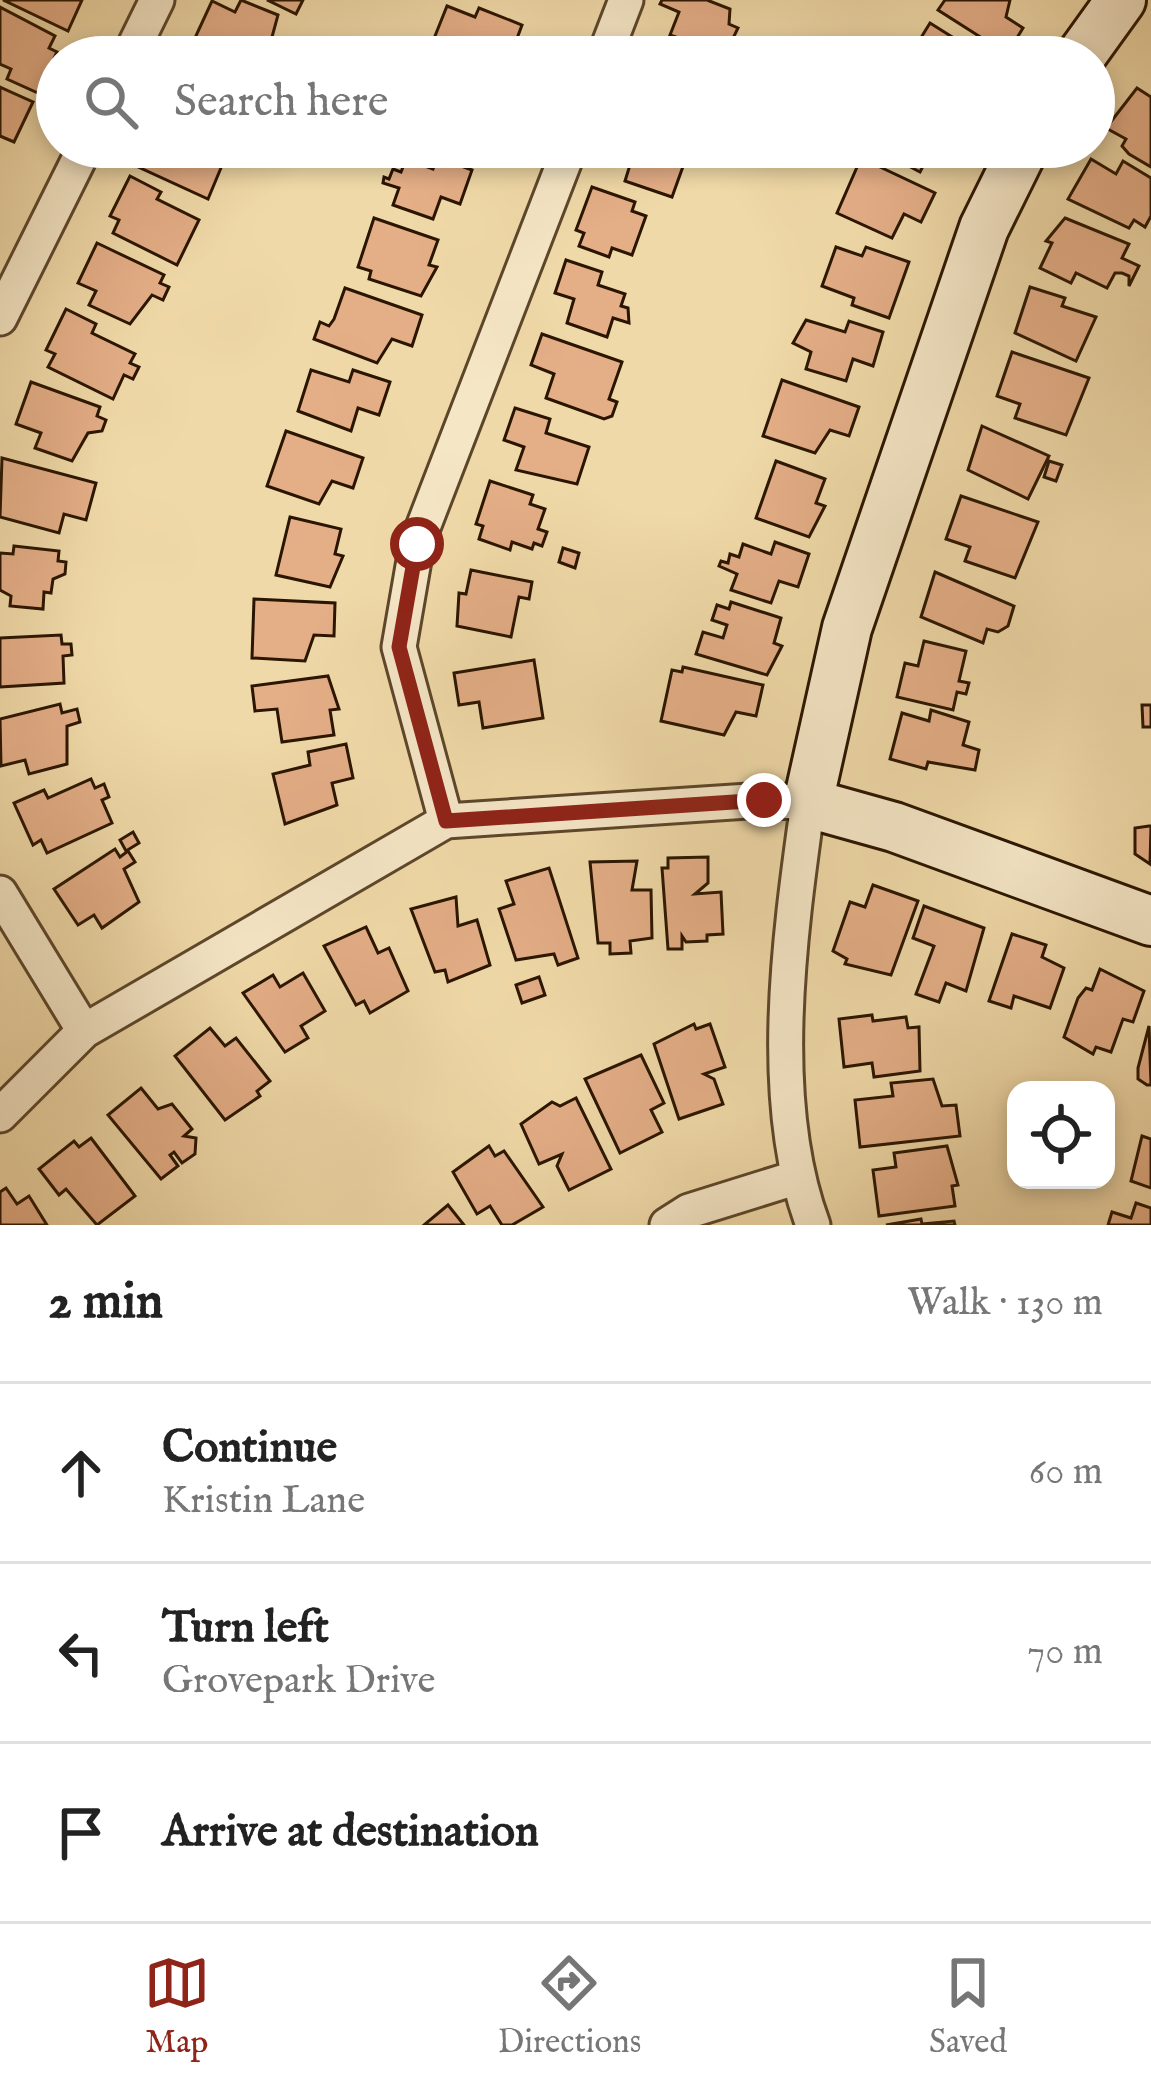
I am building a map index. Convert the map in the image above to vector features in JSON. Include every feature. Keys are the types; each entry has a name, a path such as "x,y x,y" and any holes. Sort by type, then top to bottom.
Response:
{"street":[{"path":"140,36 158,0"},
{"path":"612,36 626,0"},
{"path":"1095,36 1121,0"},
{"path":"0,319 75,168"},
{"path":"446,821 399,647 417,544 562,168"},
{"path":"813,1225 795,1178 786,999 808,803 847,628 984,228 1014,168"},
{"path":"0,1115 84,1031 446,821 764,800 808,803 894,827 1151,921"},
{"path":"0,893 84,1031"},
{"path":"667,1225 689,1210 795,1178"}],"building":[{"path":"3,0 82,0 68,31"},
{"path":"241,0 278,15 272,36 196,36 212,1 235,12"},
{"path":"267,0 303,0 296,14"},
{"path":"662,0 707,0 730,9 729,24 738,28 734,36 673,36 679,12 660,4"},
{"path":"945,0 1010,0 1006,17 1023,28 1018,36 979,36 938,10"},
{"path":"447,6 475,17 479,8 522,25 518,36 435,36"},
{"path":"0,7 55,36 36,36 36,92 7,79 11,69 0,64"},
{"path":"930,23 951,36 922,36"},
{"path":"0,87 33,102 14,142 0,136"},
{"path":"1137,88 1151,97 1151,167 1122,146 1126,139 1115,133 1115,116"},
{"path":"1123,161 1151,178 1151,216 1145,227 1134,220 1129,228 1068,199 1086,168 1106,168 1116,174"},
{"path":"141,168 221,168 208,199"},
{"path":"629,168 682,168 672,197 625,181"},
{"path":"857,168 882,168 935,193 921,222 904,214 892,238 837,213"},
{"path":"393,169 472,170 460,204 441,197 433,219 393,205 399,188 383,183 384,177 389,179"},
{"path":"130,176 161,192 157,199 199,220 177,265 113,233 119,220 110,216"},
{"path":"592,187 635,202 632,211 646,216 632,255 612,248 609,257 579,246 584,233 576,230"},
{"path":"374,218 438,240 429,265 437,267 421,296 369,279 371,271 358,267"},
{"path":"1065,218 1129,244 1122,258 1139,266 1129,286 1129,276 1122,273 1115,273 1107,288 1076,273 1071,283 1040,268 1052,243 1046,241"},
{"path":"97,243 164,275 160,283 169,287 163,300 152,295 130,324 89,305 96,291 78,283"},
{"path":"836,247 862,256 866,247 909,262 889,318 852,305 854,298 822,286"},
{"path":"566,260 602,272 598,285 625,294 621,306 628,308 629,323 613,318 607,337 567,323 574,299 555,293"},
{"path":"1030,287 1065,298 1062,306 1096,317 1076,361 1015,333"},
{"path":"345,288 422,315 412,346 392,339 377,363 314,339 320,322 329,326 334,319"},
{"path":"66,309 96,324 92,333 135,354 130,363 139,367 133,379 124,375 113,399 48,367 55,354 46,350"},
{"path":"806,320 845,332 849,321 883,332 873,366 853,359 846,381 806,369 811,352 793,343"},
{"path":"542,334 622,362 609,399 617,402 612,416 604,419 546,398 554,374 531,365"},
{"path":"1012,352 1089,378 1066,435 1015,418 1020,404 997,396"},
{"path":"311,370 349,382 353,370 390,382 379,415 358,408 351,431 298,411"},
{"path":"782,380 859,407 849,436 830,430 815,453 763,436"},
{"path":"31,382 100,407 97,416 106,420 102,431 88,433 72,461 35,448 41,433 16,424"},
{"path":"515,408 550,419 546,433 589,447 577,484 516,470 524,447 504,440"},
{"path":"982,426 1049,456 1028,499 968,470"},
{"path":"286,431 363,458 353,488 332,481 319,504 267,486"},
{"path":"2,458 96,483 86,520 64,514 59,533 0,517"},
{"path":"776,461 825,479 816,503 825,506 809,537 756,518"},
{"path":"1049,461 1062,465 1056,481 1044,477"},
{"path":"490,481 533,495 530,504 545,509 538,529 547,532 542,546 534,543 532,549 512,542 510,550 479,539 483,526 476,524"},
{"path":"961,496 1038,522 1015,578 965,561 970,547 946,539"},
{"path":"290,517 341,529 335,554 343,556 330,587 276,575"},
{"path":"775,542 809,554 798,587 779,581 771,603 731,590 737,574 719,566 721,561 728,563 730,554 739,557 743,544 771,554"},
{"path":"14,546 59,551 58,561 66,562 65,574 53,579 51,593 44,592 43,609 10,606 11,596 0,590 0,553 13,554"},
{"path":"563,548 579,553 575,568 559,562"},
{"path":"471,570 532,582 529,599 519,597 511,637 457,626 459,593 466,594"},
{"path":"935,572 1014,606 1008,626 998,632 987,629 983,643 921,617"},
{"path":"254,599 335,603 334,636 314,635 305,661 252,658"},
{"path":"731,602 781,618 774,643 782,646 767,675 696,654 703,632 723,638 727,625 712,620 717,605 729,609"},
{"path":"61,635 62,644 71,644 72,655 63,656 64,683 0,687 0,638"},
{"path":"924,641 966,651 959,681 969,683 966,694 957,692 953,710 897,697 905,663 918,666"},
{"path":"534,660 543,718 483,728 479,702 459,705 454,673"},
{"path":"683,667 763,685 756,716 736,712 724,735 661,721 672,670 682,672"},
{"path":"328,676 339,709 330,710 334,735 282,742 277,709 255,711 252,686"},
{"path":"60,704 62,713 77,709 80,722 67,726 67,764 29,774 25,760 1,766 0,719"},
{"path":"1142,705 1151,705 1151,727 1143,727"},
{"path":"931,710 969,722 963,745 979,750 975,770 928,762 926,769 890,759 902,713 929,721"},
{"path":"346,744 353,778 332,783 337,805 285,824 273,774 310,765 308,752"},
{"path":"91,779 95,788 104,784 109,797 102,800 112,823 47,853 41,840 33,845 14,803 44,790 48,798"},
{"path":"1151,826 1150,864 1135,854 1135,828"},
{"path":"133,832 139,843 126,851 120,840"},
{"path":"115,849 120,857 128,851 135,862 124,869 139,902 102,928 94,915 78,925 54,889"},
{"path":"708,857 708,883 695,894 721,892 723,934 707,935 707,941 686,942 682,936 682,949 668,949 662,868 668,868 668,858"},
{"path":"637,861 632,890 651,890 652,938 630,941 631,953 610,954 610,943 598,943 590,862"},
{"path":"549,868 578,958 558,965 554,954 516,960 499,909 514,904 506,881"},
{"path":"873,885 918,901 891,975 845,964 847,959 833,951 850,902 865,907"},
{"path":"456,897 458,926 477,920 490,965 448,982 445,970 435,972 411,909"},
{"path":"924,906 984,928 966,991 946,983 939,1002 916,994 934,946 913,938"},
{"path":"366,927 378,953 389,948 408,991 370,1013 364,1001 356,1005 324,946"},
{"path":"1012,934 1046,945 1042,957 1064,968 1050,1008 1014,996 1011,1008 989,1001"},
{"path":"1100,969 1144,991 1133,1022 1123,1019 1111,1052 1096,1047 1093,1054 1064,1037 1078,998 1086,988 1092,990"},
{"path":"303,973 325,1011 301,1026 308,1038 285,1052 243,993 273,975 280,987"},
{"path":"539,977 545,995 522,1003 516,985"},
{"path":"872,1015 873,1021 906,1017 908,1028 919,1027 920,1071 874,1077 872,1063 844,1067 839,1019"},
{"path":"694,1024 696,1029 710,1024 725,1067 704,1074 714,1079 723,1104 679,1119 654,1044"},
{"path":"1149,1026 1151,1085 1147,1085 1138,1079 1138,1068"},
{"path":"210,1028 225,1046 236,1038 270,1081 257,1091 260,1096 225,1120 175,1056"},
{"path":"641,1055 664,1103 651,1110 662,1132 620,1153 585,1079"},
{"path":"933,1079 942,1106 956,1105 960,1136 860,1147 855,1100 893,1096 891,1083"},
{"path":"141,1088 158,1109 172,1104 192,1129 184,1136 196,1138 195,1154 182,1163 174,1152 170,1155 178,1166 161,1179 108,1115"},
{"path":"576,1098 611,1169 569,1190 557,1166 562,1154 539,1164 521,1124 552,1102 560,1106"},
{"path":"1142,1136 1151,1139 1151,1188 1131,1181"},
{"path":"91,1138 135,1196 97,1225 66,1189 59,1195 39,1169 74,1141 79,1147"},
{"path":"489,1146 495,1156 504,1151 543,1207 512,1225 502,1225 490,1206 477,1214 453,1172"},
{"path":"947,1146 958,1185 952,1186 955,1206 879,1216 873,1170 896,1167 894,1153"},
{"path":"6,1188 17,1204 29,1196 47,1225 0,1225 0,1192"},
{"path":"1136,1203 1151,1208 1151,1225 1108,1225 1112,1212 1131,1218"},
{"path":"448,1205 464,1225 424,1225"},
{"path":"921,1219 922,1224 954,1221 955,1225 886,1225"}],"route":[{"path":"417,544 399,647 446,821 764,800"}]}
